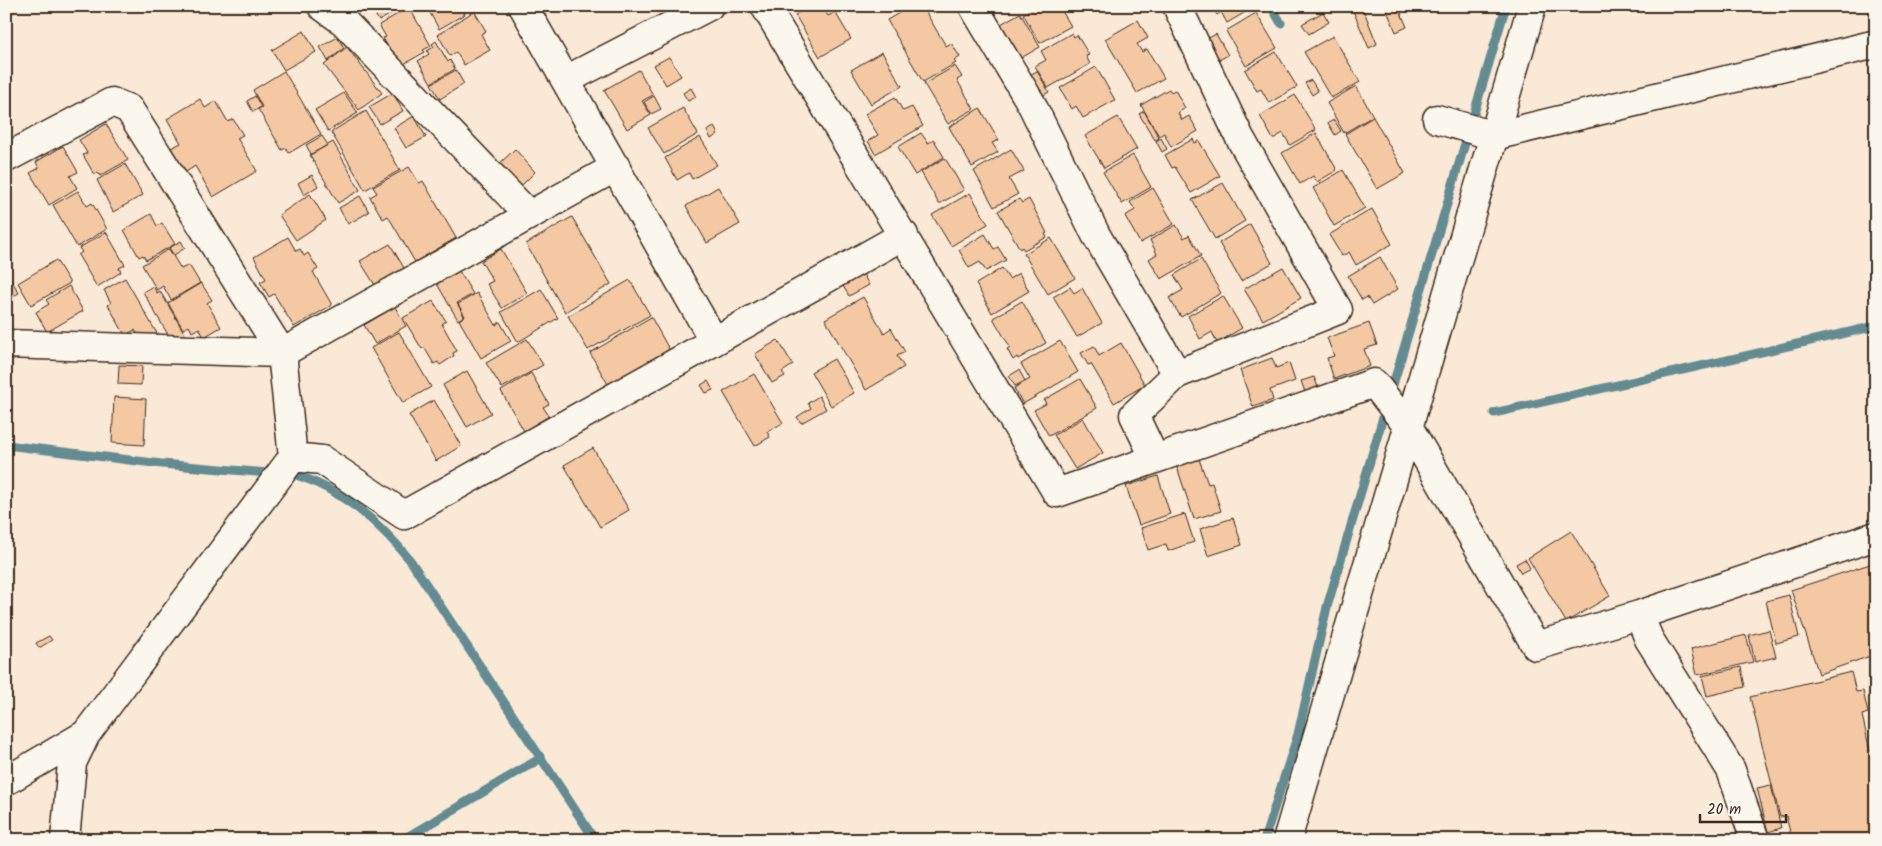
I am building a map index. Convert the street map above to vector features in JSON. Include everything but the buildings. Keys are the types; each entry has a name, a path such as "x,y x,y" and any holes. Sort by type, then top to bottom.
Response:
{"street":[{"path":"322,6 344,22 529,215"},
{"path":"523,6 714,341"},
{"path":"566,80 709,6"},
{"path":"765,6 1057,493 1374,383 1405,424 1536,646 1639,615 1876,536"},
{"path":"974,6 1031,103 1096,235 1177,374"},
{"path":"1155,459 1134,415 1177,374 1338,310 1240,138 1177,6"},
{"path":"1287,840 1489,135 1532,6"},
{"path":"1441,121 1489,135 1876,44"},
{"path":"6,158 112,102 129,109 282,353 293,457 86,734 72,763 65,840"},
{"path":"6,344 282,353 616,167"},
{"path":"293,457 322,460 404,515 904,235"},
{"path":"1639,615 1649,639 1731,770 1755,840"},
{"path":"6,781 86,734"}],"waterway":[{"path":"1271,6 1281,23"},
{"path":"1390,395 1506,6"},
{"path":"1494,413 1876,326"},
{"path":"1264,840 1298,734 1327,607 1386,407"},
{"path":"6,445 162,464 269,473"},
{"path":"294,474 328,489 358,508 385,532 410,560 595,840"},
{"path":"402,840 541,758"}]}
